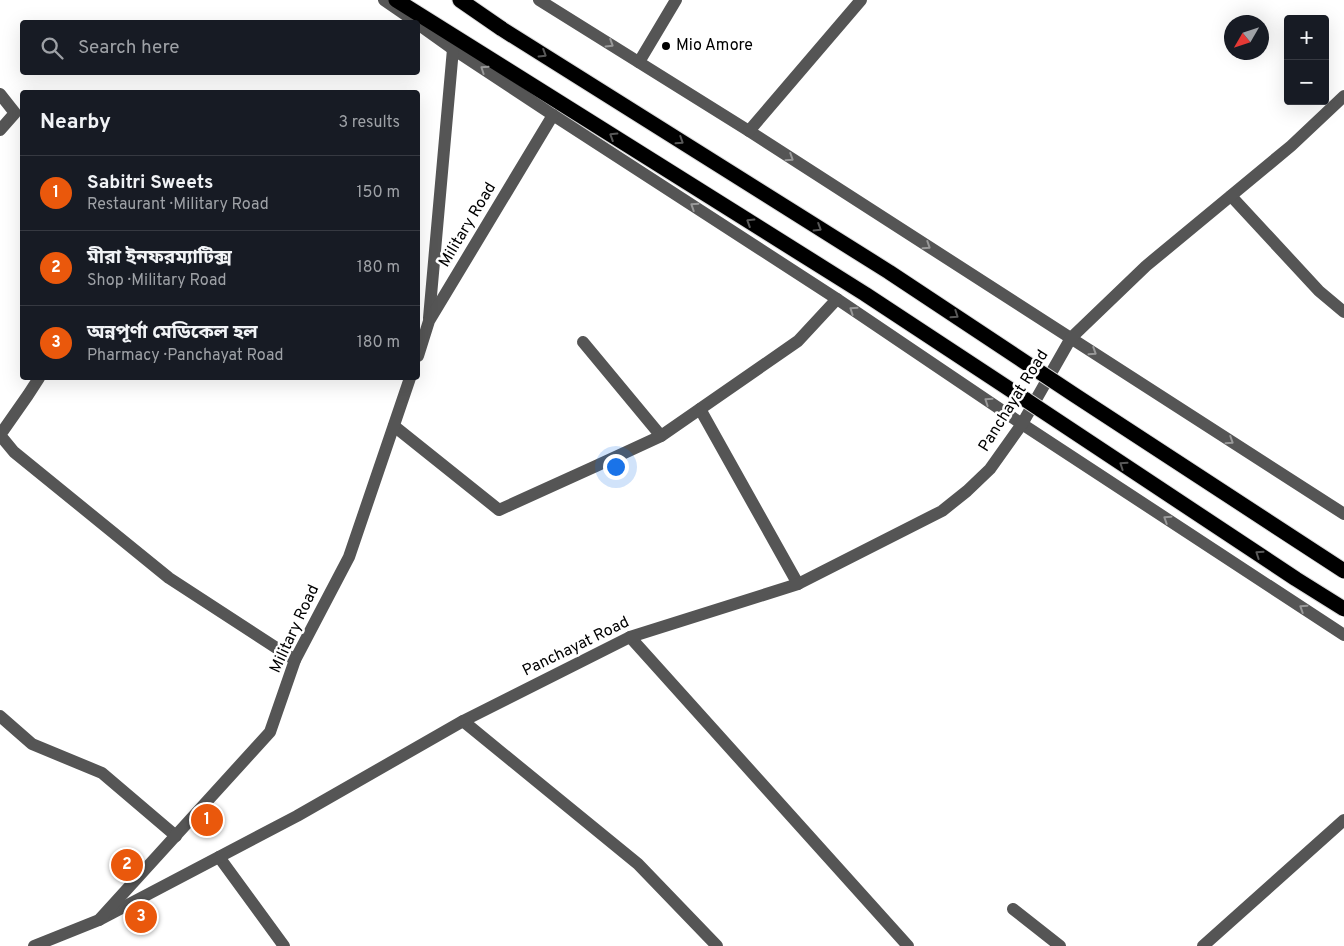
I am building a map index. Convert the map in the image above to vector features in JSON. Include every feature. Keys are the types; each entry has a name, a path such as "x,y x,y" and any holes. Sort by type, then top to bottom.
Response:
{"highway":[{"path":"396,0 865,294 1344,609"},
{"path":"460,0 502,29 889,272 1344,571"}],"street":[{"path":"384,0 413,20"},
{"path":"538,0 749,131 1344,514"},
{"path":"639,62 676,0"},
{"path":"749,131 861,0"},
{"path":"420,25 553,115 837,299 1022,424 1344,635"},
{"path":"429,321 453,49"},
{"path":"0,94 15,113 0,130"},
{"name":"Panchayat Road","path":"99,920 297,816 463,721 630,637 798,584 942,511 968,491 990,468 1022,424 1071,338 1146,266 1291,146 1344,96"},
{"name":"Military Road","path":"420,350 429,321 553,115"},
{"path":"1231,196 1319,291 1344,312"},
{"path":"394,426 499,510 661,436 798,341 837,299"},
{"path":"583,342 661,436"},
{"path":"38,380 0,435 14,452 169,578 295,660"},
{"name":"Military Road","path":"34,946 99,920 270,732 295,660 349,557 409,380"},
{"path":"700,410 798,584"},
{"path":"630,637 908,946"},
{"path":"0,716 32,744 102,773 176,836"},
{"path":"463,721 638,864 717,946"},
{"path":"1204,946 1344,820"},
{"path":"219,858 284,946"},
{"path":"1014,909 1060,946"}],"place":[{"name":"Mio Amore","path":"666,46"},
{"name":"Sabitri Sweets","path":"207,820"},
{"name":"মীরা ইনফরম্যাটিক্স","path":"127,865"},
{"name":"অন্নপূর্ণা মেডিকেল হল","path":"141,917"}]}
